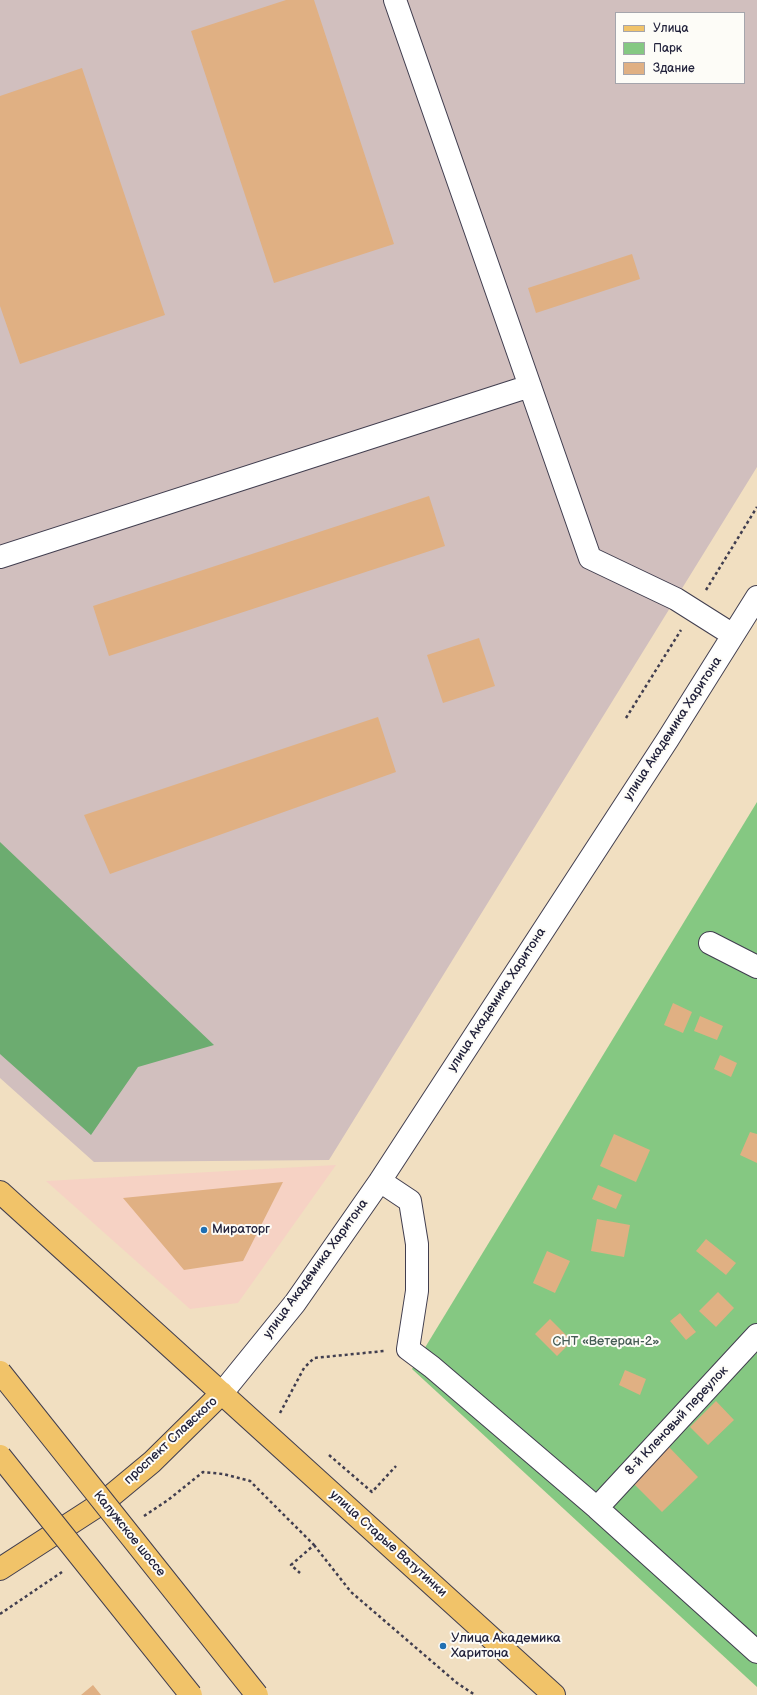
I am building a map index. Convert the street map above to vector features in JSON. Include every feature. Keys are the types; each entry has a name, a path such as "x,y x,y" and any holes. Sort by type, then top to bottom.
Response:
{"main road":[{"path":"0,1192 222,1393"},
{"name":"Калужское шоссе","path":"0,1372 257,1695"},
{"name":"проспект Славского","path":"0,1569 105,1501 152,1462 222,1393"},
{"name":"улица Старые Ватутинки","path":"222,1393 554,1695"},
{"path":"0,1456 191,1695"},
{"path":"0,1551 52,1534"}],"street":[{"path":"395,0 590,558 676,599 733,635"},
{"path":"0,557 530,386"},
{"name":"улица Академика Харитона","path":"222,1393 295,1303 380,1181 668,739 757,597"},
{"path":"710,944 757,967"},
{"path":"380,1181 410,1201 417,1244 417,1291 408,1349 432,1367 596,1508 757,1652"},
{"name":"8-й Кленовый переулок","path":"596,1508 757,1335"}],"path":[{"path":"285,1418 280,1412 304,1368 314,1358 408,1349"},
{"path":"326,1452 372,1492 396,1466"},
{"path":"142,1518 168,1500 203,1472 223,1474 250,1481 314,1545 351,1592 457,1683 474,1695"},
{"path":"300,1573 291,1565 314,1545"},
{"path":"0,1614 65,1570"}],"shaded area":[{"path":"0,0 757,0 757,467 329,1160 94,1162 0,1078"},
{"path":"336,1165 238,1303 190,1309 46,1181"}],"green space":[{"name":"СНТ «Ветеран-2»","path":"757,802 757,1687 412,1369"},
{"path":"0,842 214,1045 138,1067 91,1135 0,1054"}],"building":[{"path":"286,0 314,0 394,244 274,283 191,31"},
{"path":"82,68 165,315 20,364 0,306 0,96"},
{"path":"632,254 640,279 536,313 528,288"},
{"path":"429,496 445,546 109,656 93,606"},
{"path":"479,638 495,686 443,703 427,655"},
{"path":"378,717 396,772 110,874 84,815"},
{"path":"673,1003 692,1012 683,1033 664,1025"},
{"path":"700,1016 723,1026 717,1040 694,1031"},
{"path":"720,1055 737,1063 731,1077 714,1069"},
{"path":"750,1132 757,1134 757,1163 740,1155"},
{"path":"614,1134 650,1150 636,1182 600,1166"},
{"name":"Мираторг","path":"283,1182 243,1261 184,1270 123,1198"},
{"path":"598,1185 622,1195 616,1209 592,1199"},
{"path":"597,1219 630,1225 624,1257 591,1251"},
{"path":"706,1239 736,1263 726,1275 696,1251"},
{"path":"547,1251 570,1261 555,1293 533,1283"},
{"path":"718,1292 734,1308 716,1327 699,1311"},
{"path":"680,1313 696,1332 686,1340 670,1321"},
{"path":"550,1319 572,1341 557,1356 535,1334"},
{"path":"625,1370 646,1379 640,1395 619,1385"},
{"path":"716,1401 734,1420 708,1445 690,1427"},
{"path":"667,1445 698,1477 662,1512 631,1481"},
{"path":"93,1685 101,1695 81,1695"}],"place":[{"name":"Мираторг","path":"204,1230"},
{"name":"Улица Академика Харитона","path":"443,1646"}]}
